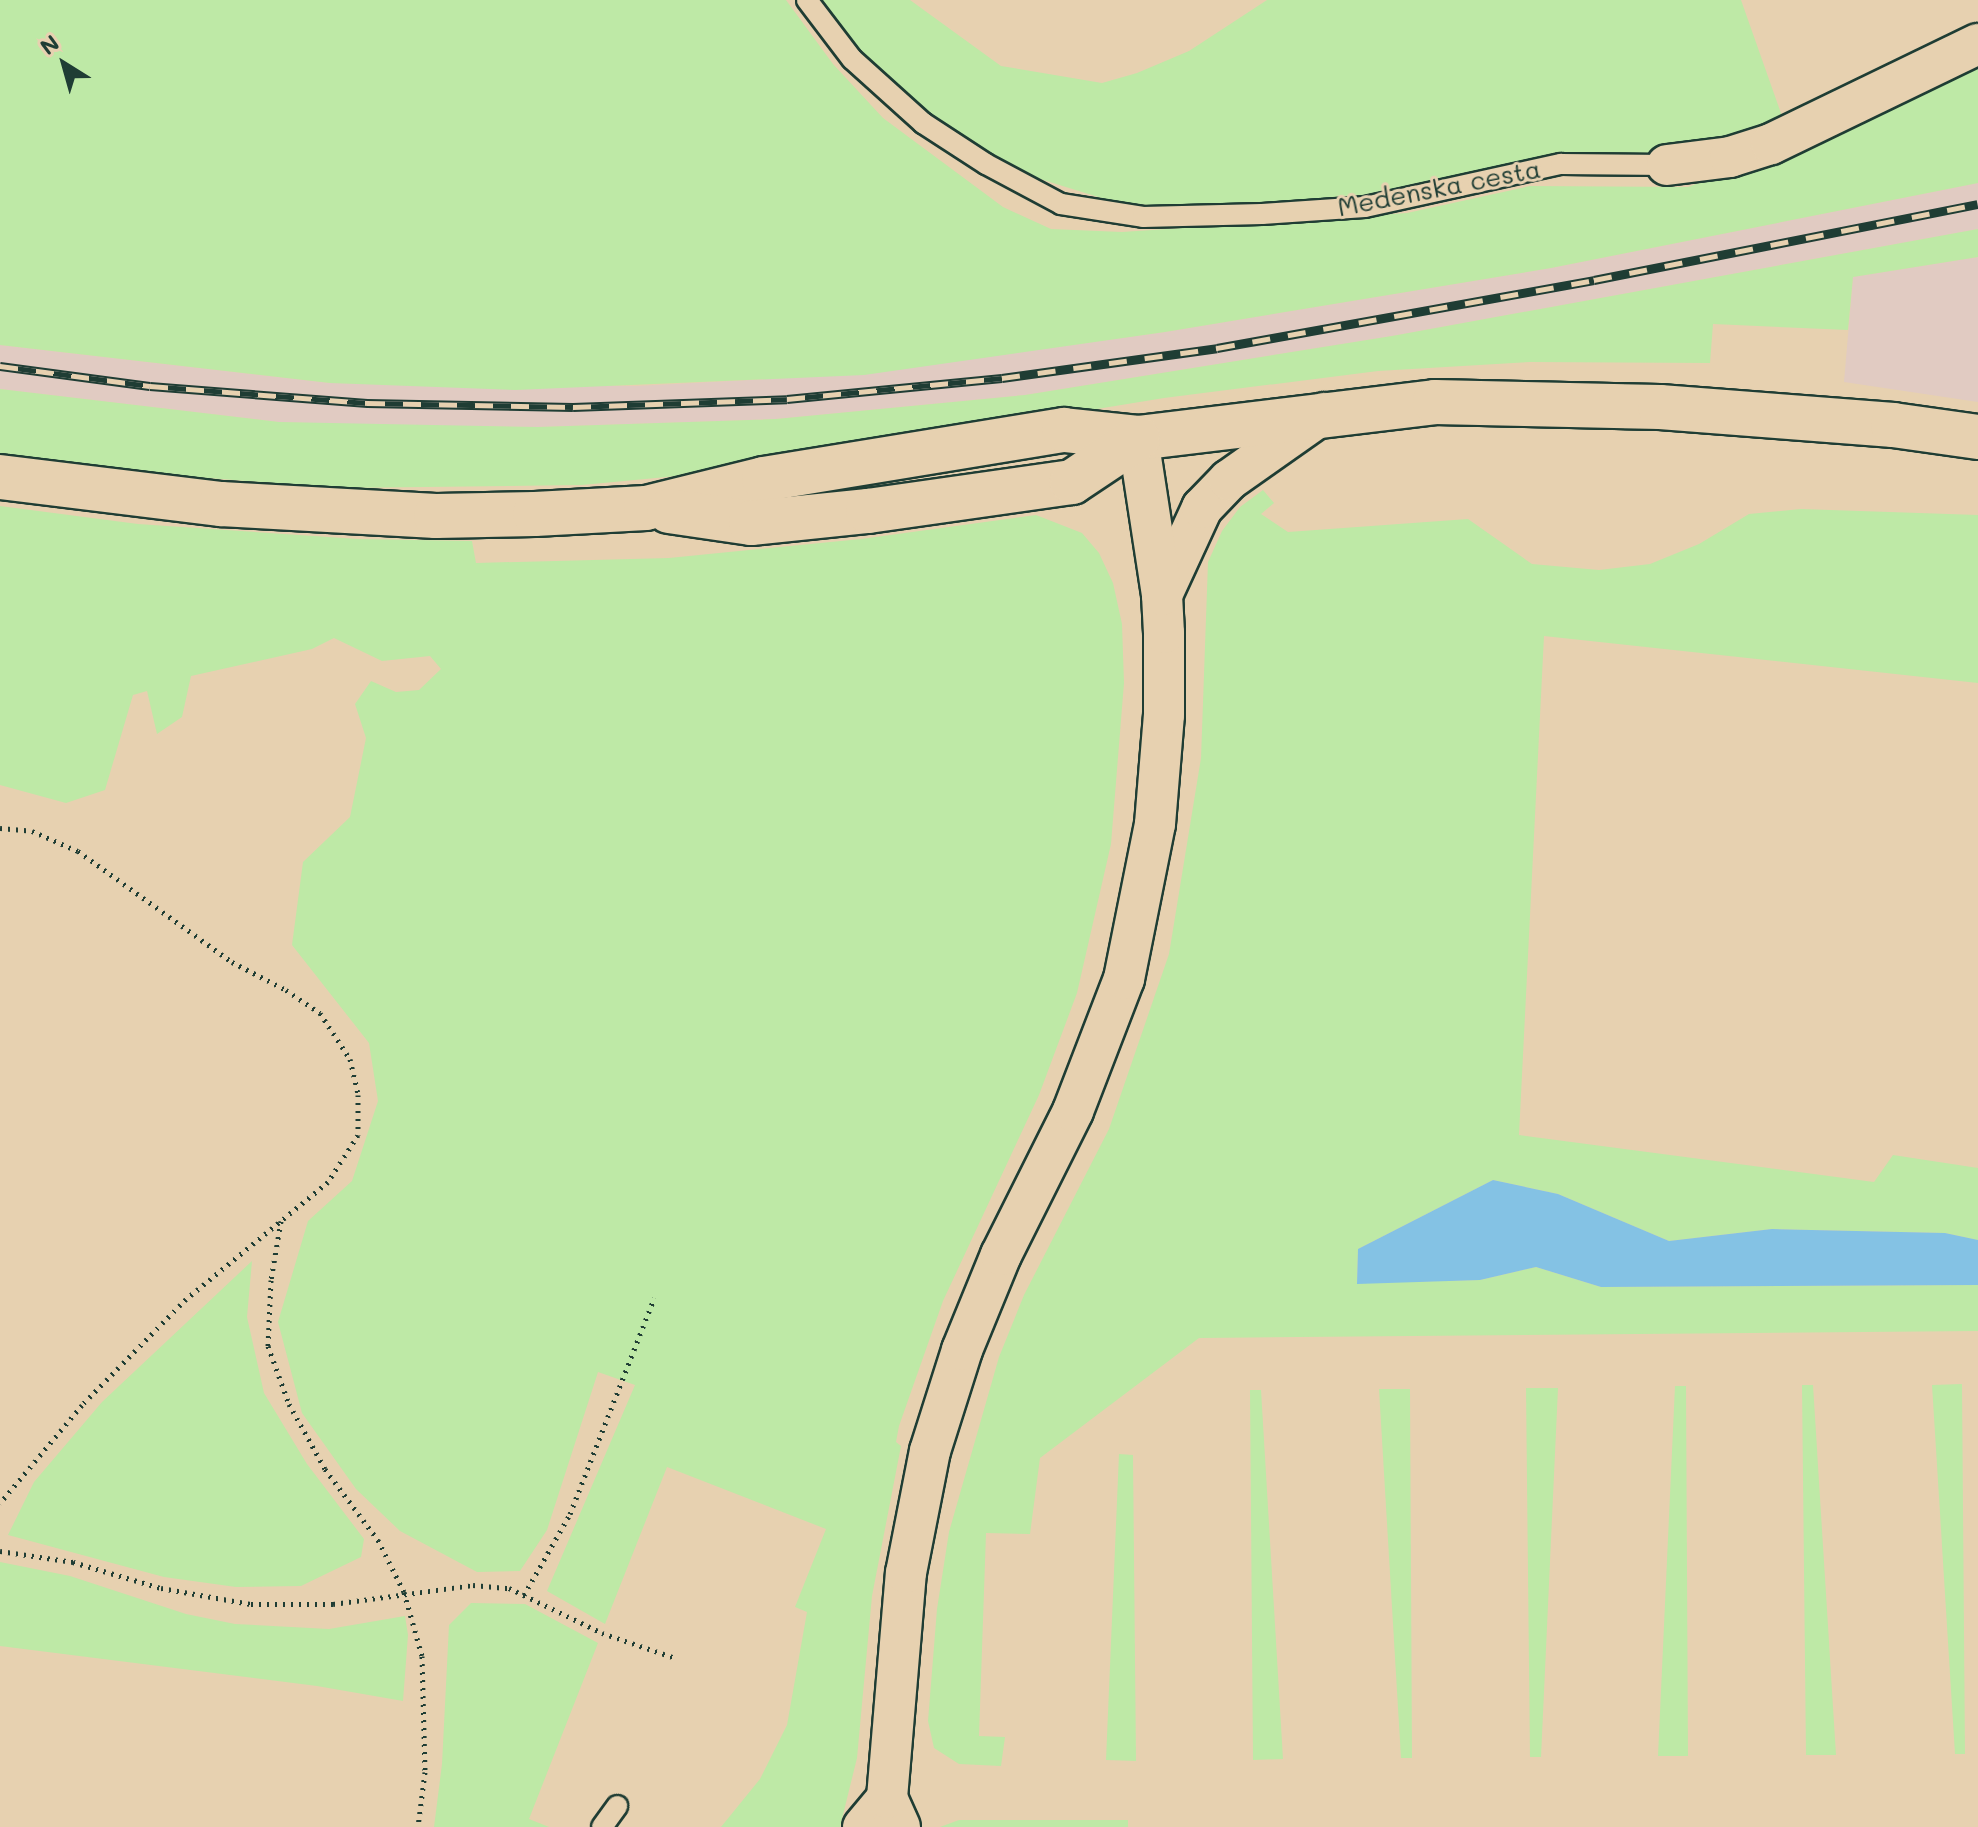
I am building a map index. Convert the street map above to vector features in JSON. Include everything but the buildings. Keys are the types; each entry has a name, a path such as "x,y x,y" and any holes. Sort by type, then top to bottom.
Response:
{"main road":[{"path":"0,477 221,504 436,516 646,508 764,479 1064,430 1138,438 1324,413 1435,402 1660,407 1879,424 1978,437"}],"street":[{"name":"Medenska cesta","path":"1667,165 1730,157 1771,144 1978,44"},
{"path":"1162,595 1202,508 1229,480 1324,413"},
{"path":"883,1817 906,1573 930,1451 1001,1255 1073,1111 1124,979 1155,824 1164,715 1162,595 1138,438"}],"lane":[{"name":"Medenska cesta","path":"807,0 852,59 923,123 986,164 1061,204 1143,217 1262,214 1365,207 1561,164 1667,165"},
{"path":"602,1827 617,1806 617,1827"}],"path":[{"path":"0,828 32,831 78,851 232,962 286,990 320,1013 350,1059 358,1095 358,1135 328,1182 186,1299 82,1405 0,1503"},
{"path":"281,1221 271,1280 268,1346 289,1404 325,1469 378,1540 404,1592 422,1656 425,1772 418,1827"},
{"path":"524,1595 570,1514 654,1298"},
{"path":"0,1551 73,1562 161,1588 251,1604 333,1604 473,1585 509,1588 602,1633 676,1658"}],"shaded area":[{"path":"1978,183 1978,229 1392,336 1025,395 776,419 538,427 279,422 0,389 0,345 330,383 636,386 864,374 1165,332 1551,268"},
{"path":"1978,257 1978,402 1844,382 1853,277"}],"green space":[{"path":"0,0 786,0 833,64 883,118 1003,207 1051,229 1122,232 1407,213 1530,186 1688,187 1880,115 1978,65 1978,183 1551,268 1165,332 864,375 515,390 330,383 0,345"},
{"path":"819,0 910,0 1001,66 1102,83 1137,73 1189,51 1267,0 1741,0 1783,119 1754,136 1667,153 1594,153 1530,161 1357,201 1176,208 1111,201 1024,174 940,122 865,58"},
{"path":"1978,229 1978,257 1853,277 1848,330 1713,324 1710,363 1530,362 1378,371 1164,398 698,474 582,485 339,488 182,476 0,454 0,389 279,422 538,427 776,419 1025,395 1392,336"},
{"path":"1263,490 1274,503 1261,514 1288,532 1468,519 1532,564 1599,570 1650,564 1699,544 1749,514 1801,509 1978,515 1978,683 1544,636 1519,1135 1874,1182 1893,1155 1978,1168 1978,1240 1945,1233 1772,1229 1669,1241 1558,1194 1493,1180 1358,1249 1357,1283 1480,1280 1536,1267 1601,1287 1978,1285 1978,1331 1199,1338 1040,1458 1030,1534 986,1533 979,1736 1005,1737 1001,1766 959,1764 934,1748 928,1721 937,1609 949,1532 999,1357 1024,1295 1109,1129 1169,954 1201,758 1208,562 1222,531 1240,507"},
{"path":"0,506 138,524 358,539 472,541 476,563 669,558 861,539 1036,515 1082,533 1099,553 1113,583 1122,624 1124,683 1111,844 1077,993 1039,1095 943,1301 899,1426 896,1442 901,1446 872,1596 857,1758 840,1827 721,1827 760,1779 787,1725 807,1612 795,1607 826,1529 667,1467 605,1624 547,1591 635,1385 598,1372 547,1530 520,1571 477,1572 400,1531 356,1489 302,1413 278,1322 308,1221 352,1181 378,1101 369,1043 292,945 303,862 350,817 366,738 355,704 371,681 396,692 419,690 441,669 430,656 382,661 334,638 312,649 191,676 182,717 157,734 147,691 133,695 105,790 66,803 0,785"},
{"path":"252,1261 247,1317 264,1393 307,1464 364,1539 361,1557 301,1586 236,1587 164,1577 8,1535 34,1482 102,1402"},
{"path":"1962,1384 1965,1754 1955,1754 1932,1385"},
{"path":"1802,1385 1813,1385 1836,1755 1806,1755"},
{"path":"1675,1386 1686,1386 1688,1756 1658,1756"},
{"path":"1526,1388 1558,1388 1541,1757 1530,1757"},
{"path":"1379,1389 1410,1389 1412,1758 1401,1758"},
{"path":"1250,1390 1261,1390 1283,1759 1253,1760"},
{"path":"1119,1454 1133,1455 1136,1761 1106,1760"},
{"path":"0,1562 70,1576 186,1614 235,1624 329,1629 405,1616 408,1635 403,1701 317,1686 0,1646"},
{"path":"471,1603 525,1604 598,1643 529,1819 549,1827 434,1827 442,1764 449,1625"},
{"path":"959,1820 1128,1820 1128,1827 940,1827"}],"water":[{"path":"1493,1180 1558,1194 1669,1241 1772,1229 1945,1233 1978,1240 1978,1285 1601,1287 1536,1267 1480,1280 1357,1284 1358,1249"}],"railway":[{"path":"0,366 150,386 367,403 573,407 787,399 1002,378 1217,348 1594,280 1978,204"}]}
